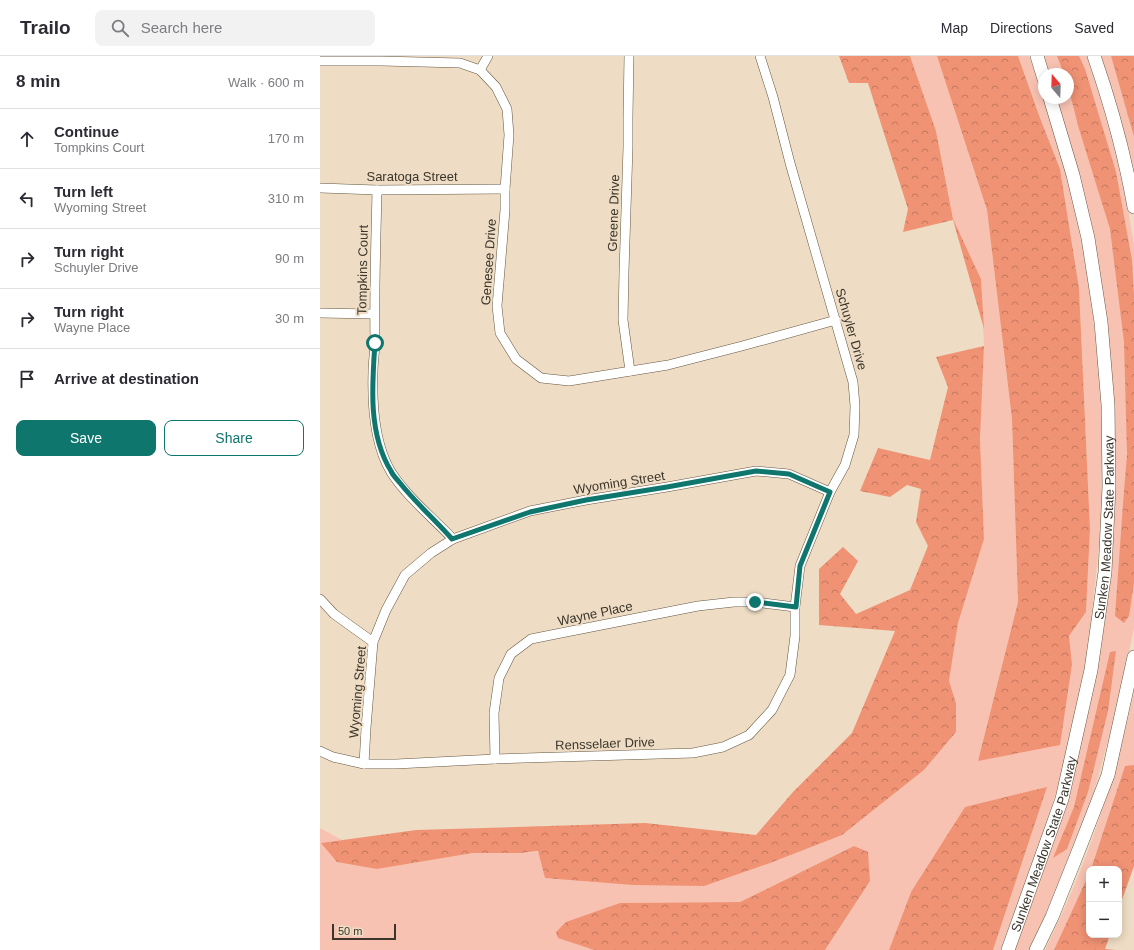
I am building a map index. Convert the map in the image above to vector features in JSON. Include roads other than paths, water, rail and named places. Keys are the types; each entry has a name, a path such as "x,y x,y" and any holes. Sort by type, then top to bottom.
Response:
{"highway":[{"path":"1037,56 1041,68"},
{"path":"1094,56 1108,97 1131,188 1134,207"},
{"name":"Sunken Meadow State Parkway","path":"1008,950 1062,799 1089,678 1105,572 1109,487 1108,405 1101,322 1088,238 1073,176 1052,104"},
{"path":"1036,950 1052,916 1108,775 1134,656"}],"street":[{"path":"480,70 488,56"},
{"name":"Greene Drive","path":"630,56 623,320 630,371"},
{"name":"Schuyler Drive","path":"760,56 854,382 854,435 845,465 830,492 800,566 796,607"},
{"name":"Genesee Drive","path":"320,61 460,63 480,70 496,88 507,109 509,135 505,210 497,306 500,333 516,359 541,378 569,381 668,365 836,320"},
{"name":"Saratoga Street","path":"320,188 377,190 505,189"},
{"name":"Tompkins Court","path":"377,190 374,314 375,343 373,373 374,422 380,447 391,471 408,494 452,539"},
{"path":"320,313 374,314"},
{"name":"Wyoming Street","path":"364,764 373,642 386,610 405,575 452,539 530,512 586,500 756,471 789,474 830,492"},
{"path":"320,599 334,614 373,642"},
{"name":"Wayne Place","path":"495,759 494,713 499,678 511,654 531,640 698,606 734,602 755,602 796,607"},
{"name":"Rensselaer Drive","path":"320,751 333,757 364,764 396,764 495,759 693,753 723,747 749,734 772,710 790,675 795,636 796,607"}]}
